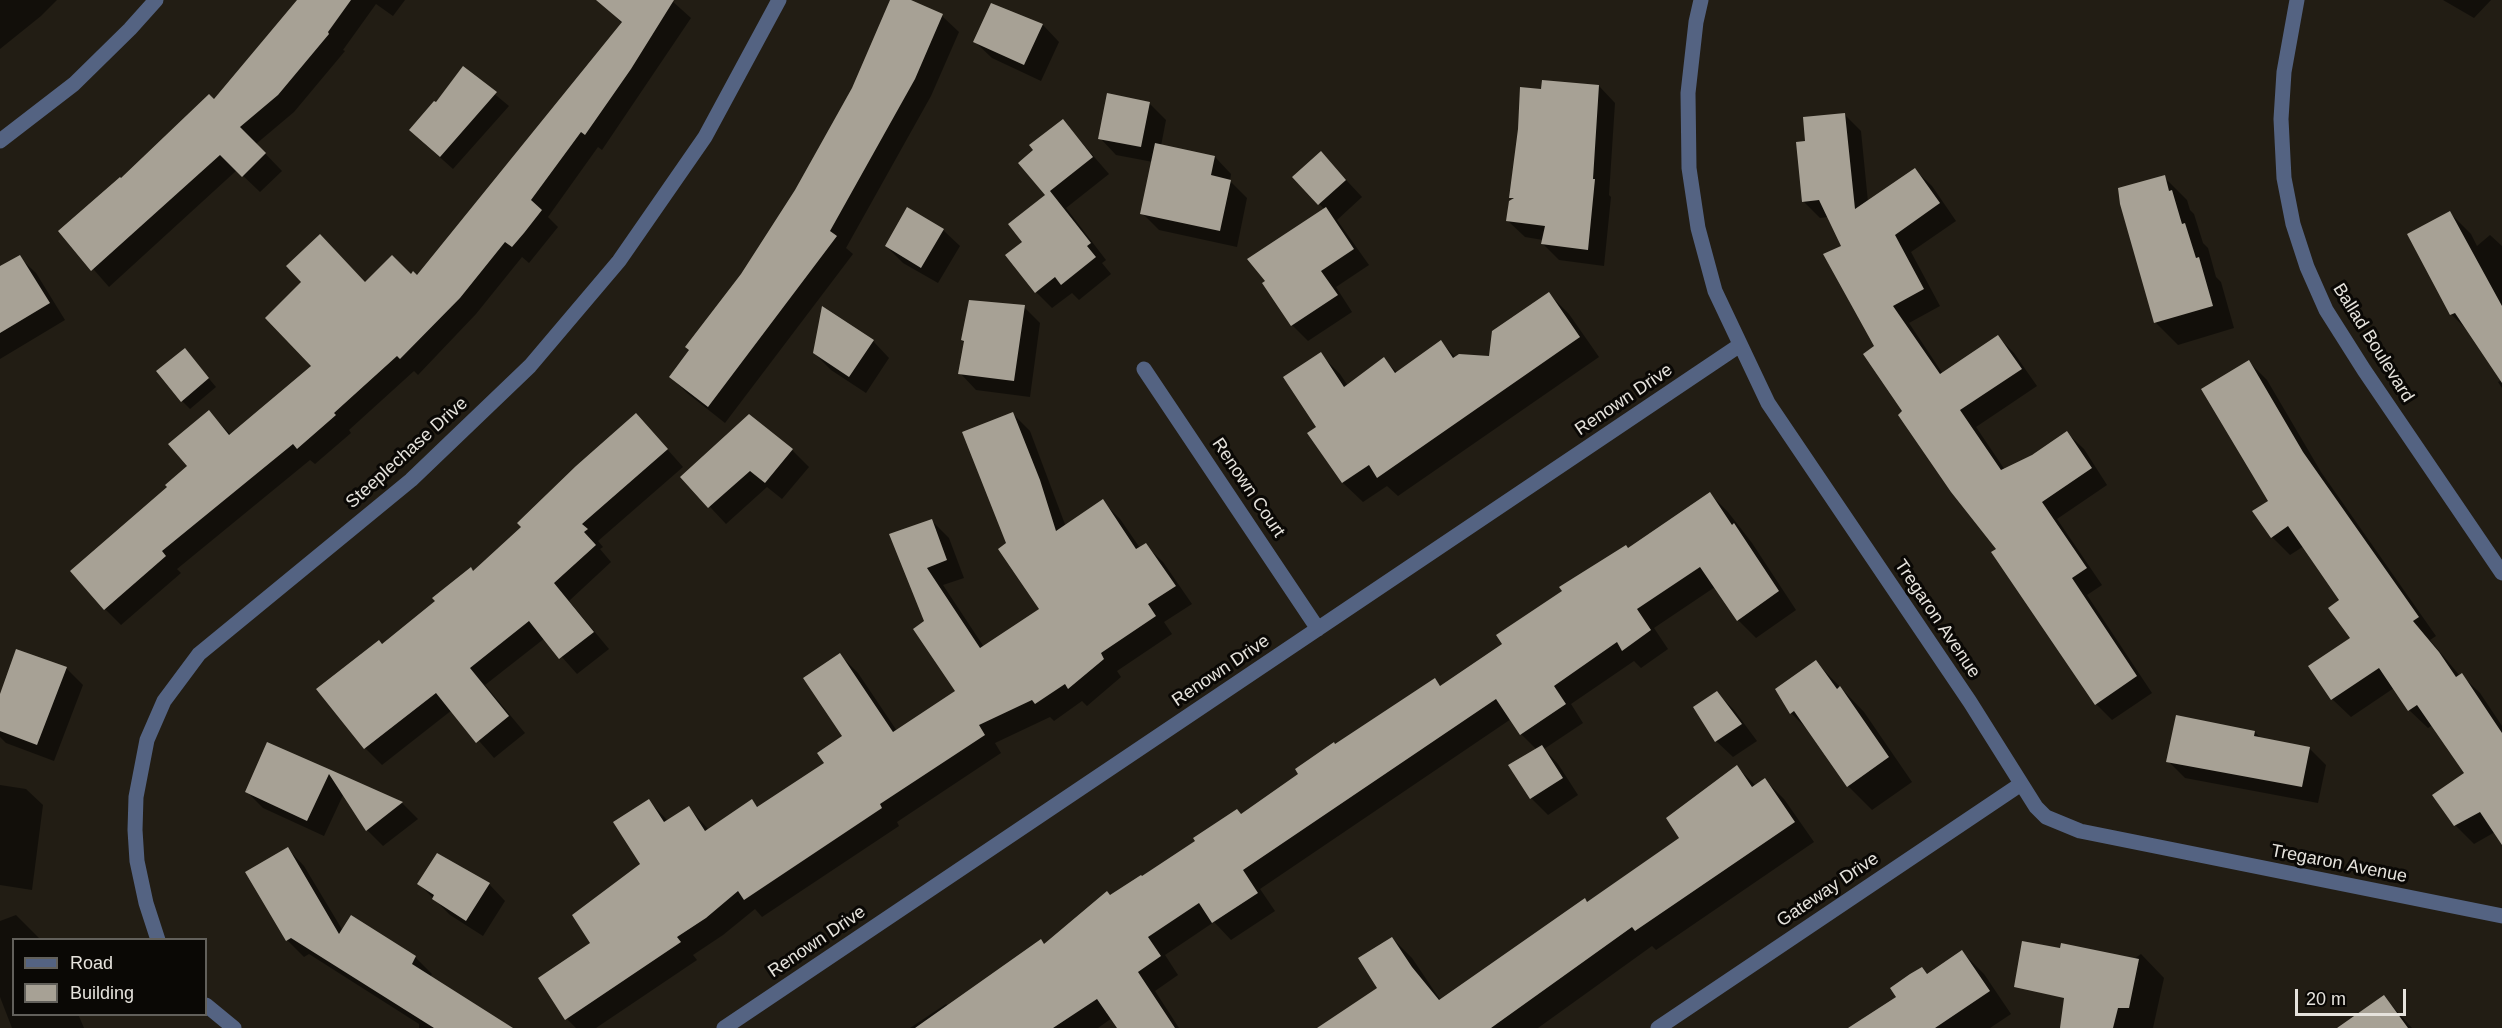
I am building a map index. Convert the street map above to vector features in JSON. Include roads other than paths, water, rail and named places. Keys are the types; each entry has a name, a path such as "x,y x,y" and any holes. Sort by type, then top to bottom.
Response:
{"street":[{"path":"0,141 74,84 156,0"},
{"name":"Steeplechase Drive","path":"158,938 146,903 137,861 135,830 136,797 147,740 164,701 199,654 411,480 530,366 619,261 705,137 780,0"},
{"name":"Tregaron Avenue","path":"1701,0 1696,22 1689,93 1689,168 1698,228 1715,291 1768,403 1970,702 2036,807 2046,817 2080,831 2502,916"},
{"name":"Ballad Boulevard","path":"2297,0 2284,72 2281,119 2284,178 2293,224 2307,267 2326,310 2364,370 2502,573"},
{"name":"Renown Drive","path":"724,1028 1740,345"},
{"name":"Renown Court","path":"1143,369 1318,629"},
{"name":"Gateway Drive","path":"1658,1028 2021,784"},
{"path":"207,1006 234,1028"}]}
